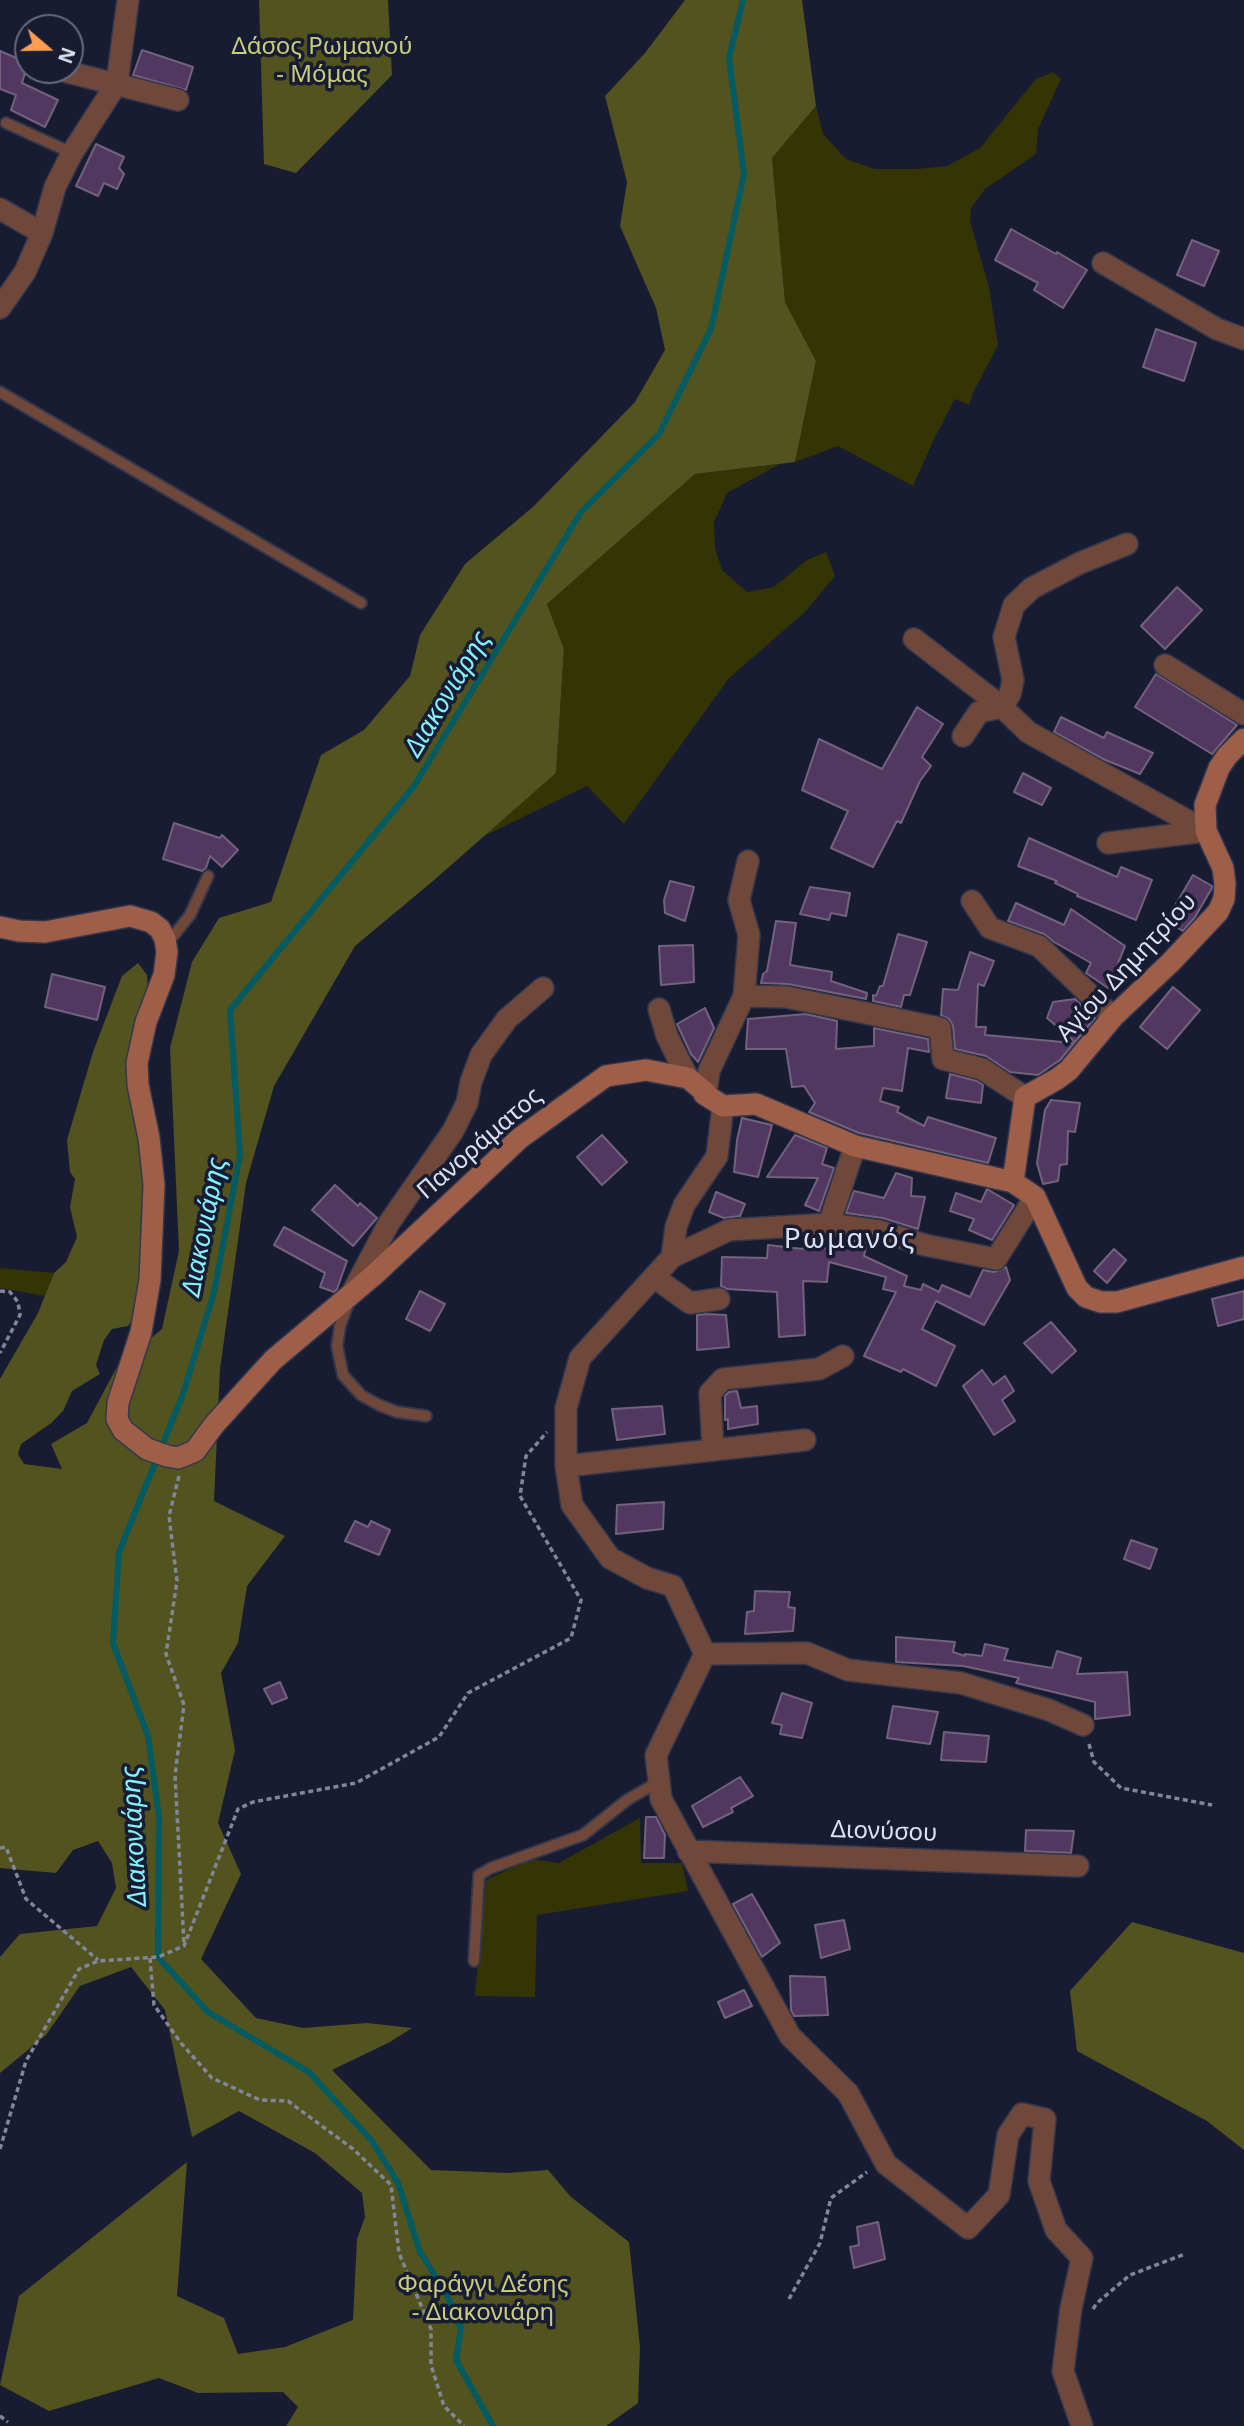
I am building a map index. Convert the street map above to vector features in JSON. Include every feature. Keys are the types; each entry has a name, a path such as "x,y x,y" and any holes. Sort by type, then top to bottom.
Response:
{"main road":[{"name":"Αγίου Δημητρίου","path":"1025,1097 1064,1075 1113,1017 1171,962 1218,912 1224,899 1223,868 1206,831 1205,804 1211,785 1227,756 1244,739"},
{"path":"0,927 45,932 130,916 157,926 163,934 166,945 164,975 141,1038 136,1073 149,1138 154,1185 150,1280 141,1332 118,1403 117,1419 122,1430 166,1453"},
{"name":"Πανοράματος","path":"166,1453 195,1451 214,1425 273,1360 352,1293 520,1138 606,1076 646,1070 688,1078 714,1099"},
{"path":"1013,1182 1025,1097"},
{"path":"714,1099 756,1104 855,1146 1013,1182 1035,1197 1072,1280 1086,1297 1093,1300 1117,1303 1244,1267"}],"street":[{"path":"0,308 25,272 42,233 55,187 72,153 117,83 128,0"},
{"path":"84,75 178,100"},
{"path":"0,209 42,233"},
{"path":"1103,263 1217,329 1244,339"},
{"path":"963,736 979,712 1002,707 1010,694 1013,680 1004,638 1014,605 1032,588 1080,563 1127,544"},
{"path":"914,639 1002,707 1028,732 1206,831"},
{"path":"1165,665 1244,714"},
{"path":"1108,843 1206,831"},
{"path":"672,1257 676,1227 684,1205 717,1156 714,1099 709,1071 744,996 748,935 739,900 748,861"},
{"path":"972,901 990,928 1039,946 1113,1017"},
{"path":"352,1293 388,1223 453,1131 467,1103 481,1055 507,1019 543,988"},
{"path":"744,996 786,997 940,1028 943,1059 982,1069 1025,1097"},
{"path":"659,1009 667,1036 688,1078"},
{"path":"829,1224 855,1146"},
{"path":"705,1654 673,1587 647,1578 610,1558 572,1505 566,1466 566,1409 580,1358 672,1257 729,1230 829,1224 880,1231 925,1245 996,1259 1035,1197"},
{"path":"654,1277 690,1303 719,1299"},
{"path":"713,1450 710,1393 723,1379 820,1369 843,1356"},
{"path":"566,1466 805,1440"},
{"path":"705,1654 807,1653 848,1670 961,1684 1049,1710 1083,1725"},
{"path":"705,1654 656,1755 660,1799 790,2036 848,2093 884,2160 968,2228 999,2195 1007,2135 1022,2114 1045,2119 1039,2181 1056,2230 1082,2258 1071,2308 1063,2371 1082,2426"},
{"name":"Διονύσου","path":"688,1851 1078,1866"}],"lane":[{"path":"6,123 72,153"},
{"path":"0,392 361,603"},
{"path":"166,945 190,915 208,876"},
{"path":"352,1293 340,1326 337,1346 343,1375 360,1395 379,1405 397,1412 426,1416"},
{"path":"474,1961 479,1875 491,1868 583,1835 627,1800 659,1782"}],"path":[{"path":"0,1291 10,1292 18,1302 20,1315 0,1353"},
{"path":"0,2149 26,2061 79,1969 98,1961 158,1957 184,1946 238,1809 253,1802 356,1783 439,1737 468,1693 571,1638 581,1600 520,1496 526,1456 566,1409"},
{"path":"166,1453 169,1516 177,1581 166,1654 184,1705 175,1775 184,1946"},
{"path":"1083,1725 1094,1762 1121,1788 1212,1805"},
{"path":"0,1848 6,1847 26,1899 98,1961"},
{"path":"150,1958 155,2005 181,2043 212,2078 260,2100 288,2101 353,2148 391,2185 399,2253 431,2329 430,2365 444,2406 464,2426"},
{"path":"789,2299 820,2244 831,2198 884,2160"},
{"path":"1091,2313 1097,2303 1130,2275 1185,2254"},
{"path":"0,2416 8,2422"}],"shaded area":[{"path":"1053,72 1061,79 1038,129 1036,154 985,189 971,208 970,221 989,287 998,345 969,405 955,399 913,486 838,446 795,462 816,361 785,302 772,158 816,106 823,134 846,159 875,169 947,166 980,148 1036,79"},
{"path":"780,464 727,493 714,522 715,548 722,570 747,592 774,587 807,560 826,552 835,576 804,613 729,678 624,824 587,786 484,836 556,773 564,649 547,604 695,474"},
{"path":"0,1268 54,1273 45,1296 0,1288"},
{"path":"640,1818 641,1863 682,1863 688,1891 537,1915 535,1997 475,1996 486,1880 531,1859 559,1863"}],"green space":[{"name":"Δάσος Ρωμανού - Μόμας","path":"259,0 388,0 392,75 296,173 264,164"},
{"name":"Φαράγγι Δέσης - Διακονιάρη","path":"685,0 802,0 816,106 772,158 785,302 816,361 795,462 695,474 547,604 564,649 556,773 355,946 274,1086 246,1183 220,1369 214,1501 285,1536 247,1586 238,1643 221,1673 235,1750 218,1823 241,1874 201,1959 256,2018 303,2028 367,2023 412,2028 390,2042 332,2070 431,2170 508,2173 548,2170 571,2197 629,2242 640,2347 638,2403 606,2426 286,2426 298,2407 283,2392 198,2393 159,2378 49,2411 0,2385 19,2296 187,2162 177,2296 224,2318 238,2354 285,2347 353,2320 357,2239 365,2217 362,2193 315,2153 239,2111 192,2137 165,2010 131,1967 80,1986 46,2035 0,2073 0,1957 20,1934 97,1926 116,1888 112,1863 98,1841 73,1850 56,1873 0,1868 0,1379 38,1313 54,1273 66,1262 77,1237 70,1207 75,1179 70,1172 67,1140 93,1052 122,976 138,963 147,975 148,989 131,1037 140,1146 148,1193 138,1313 128,1326 112,1329 104,1340 96,1365 100,1374 72,1391 63,1411 50,1424 21,1444 18,1454 24,1464 62,1469 51,1444 87,1423 118,1365 162,1329 179,1251 170,1048 192,962 219,918 271,902 321,755 364,730 410,676 420,635 465,564 534,506 635,402 665,350 656,308 620,226 627,182 605,96 645,53"},
{"path":"1132,1922 1244,1953 1244,2150 1207,2121 1077,2051 1070,1991"}],"building":[{"path":"142,50 193,67 186,90 133,75"},
{"path":"0,51 14,57 14,84 24,84 58,100 45,127 11,110 16,95 0,89"},
{"path":"96,144 124,157 119,168 124,174 117,189 104,183 98,196 76,186"},
{"path":"1011,229 1087,270 1063,308 1034,290 1038,283 995,260"},
{"path":"1192,240 1219,251 1204,286 1177,275"},
{"path":"1156,329 1196,343 1184,381 1143,367"},
{"path":"1177,587 1202,610 1165,649 1141,626"},
{"path":"1156,674 1237,725 1212,754 1135,707"},
{"path":"917,707 943,724 922,757 931,766 920,781 901,823 897,821 873,867 831,848 848,811 802,790 819,739 882,769"},
{"path":"1061,717 1104,738 1107,732 1153,753 1140,774 1103,759 1054,732"},
{"path":"1023,773 1051,788 1042,805 1014,792"},
{"path":"174,823 220,838 222,835 238,850 222,867 210,856 206,868 202,871 163,859"},
{"path":"1029,838 1117,877 1121,867 1152,880 1136,920 1077,896 1078,894 1055,883 1057,881 1018,866"},
{"path":"1193,875 1212,888 1195,917 1183,931 1166,921"},
{"path":"670,881 694,887 685,921 665,913 664,900"},
{"path":"810,887 850,893 846,916 831,913 829,920 800,914"},
{"path":"1016,903 1064,925 1071,909 1125,946 1108,988 1086,973 1091,963 1044,934 1008,921"},
{"path":"776,921 796,923 790,965 832,972 831,981 867,993 866,999 788,984 761,983 763,974 767,971"},
{"path":"898,934 927,942 910,995 904,995 901,1007 873,1001 873,995 876,996 880,986 883,986"},
{"path":"693,945 694,982 661,985 659,946"},
{"path":"970,952 994,961 984,986 978,984 976,1027 986,1027 985,1035 1074,1043 1060,1060 1038,1075 1010,1072 986,1056 955,1049 953,1026 949,1019 941,1015 943,989 958,990"},
{"path":"52,974 105,987 97,1020 45,1007"},
{"path":"1173,987 1200,1010 1167,1049 1140,1027"},
{"path":"1075,999 1095,1018 1075,1042 1047,1018 1053,1002"},
{"path":"705,1008 714,1028 698,1062 691,1054 677,1024"},
{"path":"806,1014 837,1021 836,1049 874,1046 874,1028 928,1039 929,1052 908,1048 902,1091 883,1088 880,1101 899,1107 897,1112 924,1126 928,1117 996,1138 988,1163 859,1133 809,1112 815,1103 804,1086 792,1087 786,1049 746,1049 748,1019"},
{"path":"950,1074 983,1085 981,1103 946,1098"},
{"path":"1051,1100 1080,1103 1075,1132 1068,1131 1067,1164 1060,1165 1058,1181 1043,1184 1037,1163 1045,1110"},
{"path":"742,1118 772,1125 758,1177 734,1172"},
{"path":"602,1135 627,1162 602,1185 577,1157"},
{"path":"795,1135 827,1148 822,1164 834,1168 819,1211 805,1205 818,1178 767,1177"},
{"path":"896,1173 912,1178 911,1196 925,1197 918,1229 883,1218 846,1213 854,1191 884,1198"},
{"path":"335,1185 358,1206 360,1203 377,1218 353,1246 312,1210"},
{"path":"987,1189 1014,1205 992,1240 969,1230 974,1219 950,1211 956,1193 981,1202"},
{"path":"716,1192 745,1204 740,1216 724,1218 709,1212"},
{"path":"284,1227 347,1261 334,1292 320,1287 325,1273 274,1245"},
{"path":"844,1239 867,1243 864,1256 907,1276 904,1286 921,1290 923,1284 939,1292 942,1285 970,1297 983,1270 994,1272 1006,1267 1010,1280 984,1325 936,1301 922,1329 955,1346 936,1386 903,1369 901,1372 864,1356 896,1292 883,1289 886,1277 829,1262 827,1282 803,1281 805,1335 779,1337 777,1292 727,1289 721,1286 722,1257 767,1258 768,1245 843,1250"},
{"path":"1114,1249 1126,1260 1107,1283 1094,1271"},
{"path":"420,1291 445,1304 430,1331 406,1319"},
{"path":"1244,1291 1244,1319 1218,1326 1212,1299"},
{"path":"697,1315 726,1315 729,1347 697,1350"},
{"path":"1051,1322 1076,1351 1052,1373 1024,1343"},
{"path":"982,1370 993,1385 1005,1376 1014,1391 1002,1400 1015,1421 994,1435 963,1386"},
{"path":"737,1391 741,1408 757,1406 758,1424 728,1429 728,1419 725,1420 725,1396 729,1392"},
{"path":"662,1406 665,1434 617,1440 612,1409"},
{"path":"664,1502 663,1529 616,1534 617,1505"},
{"path":"355,1521 368,1527 371,1521 390,1530 379,1555 345,1541"},
{"path":"1131,1540 1157,1549 1150,1569 1124,1559"},
{"path":"755,1591 790,1592 788,1607 795,1608 793,1631 745,1634 747,1612 754,1611"},
{"path":"896,1637 955,1642 953,1652 965,1656 982,1656 985,1644 1008,1649 1004,1660 1052,1668 1057,1651 1081,1658 1077,1674 1127,1672 1130,1715 1095,1719 1095,1702 1016,1683 1019,1678 963,1666 896,1662"},
{"path":"280,1682 287,1698 272,1704 264,1689"},
{"path":"782,1693 812,1703 802,1738 780,1734 782,1725 772,1723"},
{"path":"893,1706 938,1712 930,1744 887,1738"},
{"path":"944,1732 989,1736 986,1762 941,1760"},
{"path":"740,1777 753,1796 731,1808 733,1812 703,1827 692,1806"},
{"path":"646,1817 656,1817 665,1835 664,1858 644,1858"},
{"path":"1026,1830 1074,1831 1071,1853 1025,1851"},
{"path":"752,1894 780,1943 762,1957 733,1904"},
{"path":"844,1920 850,1949 821,1958 815,1925"},
{"path":"790,1976 825,1977 828,2015 794,2016 791,2010"},
{"path":"744,1990 752,2006 725,2018 718,2002"},
{"path":"878,2222 885,2259 854,2268 850,2247 859,2245 857,2227"}],"waterway":[{"name":"Διακονιάρης","path":"493,2426 456,2360 461,2328 446,2293 420,2252 398,2183 372,2141 309,2072 208,2012 158,1957 159,1817 148,1736 113,1643 119,1552 183,1394 214,1292 240,1155 230,1010 414,786 581,512 659,434 711,329 744,174 729,58 743,0"}],"district":[{"name":"Ρωμανός","path":"850,1240"}]}
